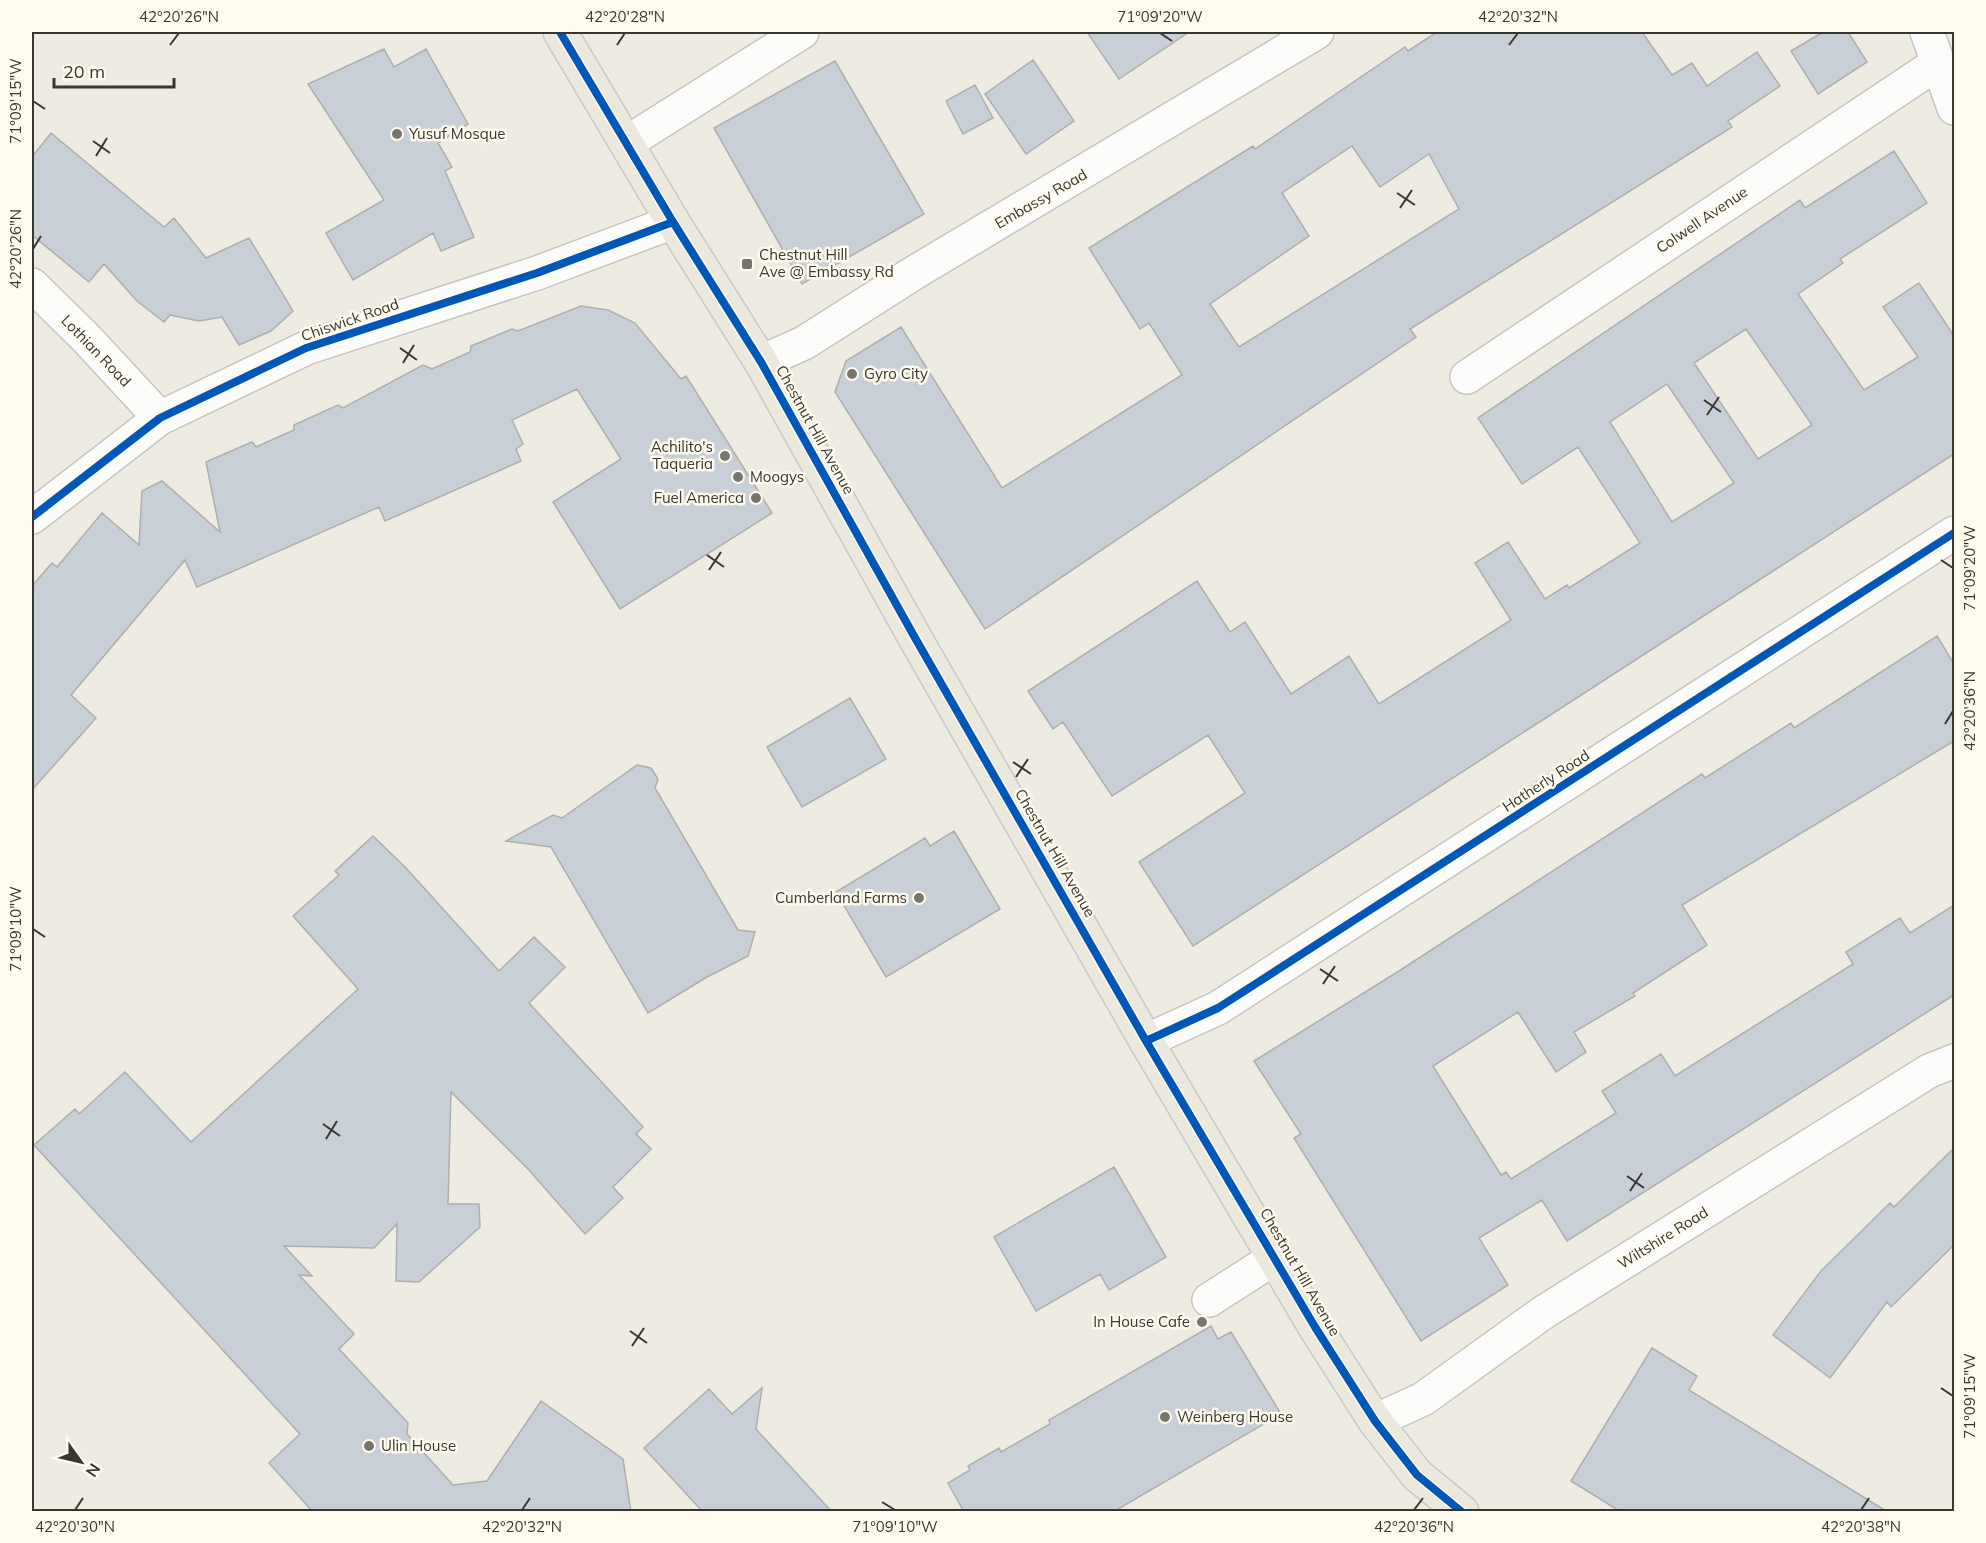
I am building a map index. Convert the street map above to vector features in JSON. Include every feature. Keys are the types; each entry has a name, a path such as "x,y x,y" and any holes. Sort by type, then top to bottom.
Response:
{"main road":[{"name":"Chestnut Hill Avenue","path":"560,32 628,142 673,222 761,362 914,636 1146,1041 1276,1257 1315,1327 1375,1420 1417,1475 1462,1512"}],"street":[{"path":"628,142 802,32"},
{"name":"Embassy Road","path":"761,362 804,343 917,271 1317,32"},
{"path":"1927,32 1954,108"},
{"name":"Colwell Avenue","path":"1467,377 1938,63"},
{"name":"Chiswick Road","path":"32,517 160,418 306,348 537,273 673,222"},
{"name":"Lothian Road","path":"32,285 86,338 160,418"},
{"name":"Hatherly Road","path":"1146,1041 1218,1008 1954,533"},
{"name":"Wiltshire Road","path":"1375,1420 1423,1399 1554,1306 1929,1071 1954,1061"},
{"path":"1209,1300 1276,1257"}],"building":[{"path":"1087,32 1189,32 1119,79"},
{"path":"1437,32 1642,32 1672,75 1692,63 1707,86 1757,52 1780,86 1728,121 1732,127 1410,329 1416,337 985,629 835,392 846,361 901,327 1002,488 1182,375 1149,323 1140,329 1089,248 1253,146 1255,149 1405,47 1408,51","holes":["1352,146 1380,187 1429,154 1459,209 1239,347 1210,304 1309,236 1282,193"]},
{"path":"1823,32 1848,32 1867,62 1818,94 1791,51"},
{"name":"Yusuf Mosque","path":"384,49 394,67 426,49 468,124 438,143 452,167 445,171 474,237 441,251 433,233 353,280 326,233 384,200 308,84"},
{"path":"1033,60 1074,121 1026,154 985,94"},
{"path":"835,61 924,214 802,284 714,128"},
{"path":"975,85 993,118 963,134 946,101"},
{"path":"51,133 164,227 174,218 206,258 249,238 293,311 271,331 239,345 222,317 199,321 170,315 164,322 137,301 104,264 89,282 32,235 32,157"},
{"path":"1894,151 1927,203 1840,259 1843,263 1798,294 1864,390 1918,357 1883,307 1919,283 1954,336 1954,454 1193,946 1139,862 1245,793 1208,735 1112,796 1063,722 1053,729 1028,691 1197,581 1230,632 1245,622 1291,694 1349,656 1379,704 1511,620 1475,563 1508,542 1545,599 1567,585 1569,588 1640,543 1578,447 1522,484 1478,418 1800,200 1805,208","holes":["1746,329 1812,425 1758,459 1694,363","1667,384 1734,483 1672,522 1610,422"]},
{"path":"581,306 608,310 635,323 681,379 686,376 772,513 620,609 553,502 621,459 577,389 512,420 523,444 516,449 521,461 385,521 379,507 197,587 185,560 71,695 96,718 32,790 32,586 52,563 57,567 102,513 139,545 142,491 162,481 220,532 206,462 252,442 256,447 294,430 294,425 338,405 343,408 423,365 432,369 470,352 471,346 512,329 518,331"},
{"path":"1937,636 1954,664 1954,741 1682,905 1707,945 1633,993 1635,996 1574,1032 1586,1052 1556,1072 1518,1012 1433,1066 1501,1175 1506,1172 1511,1179 1616,1113 1602,1091 1661,1054 1675,1076 1853,964 1846,952 1900,918 1910,933 1954,905 1954,995 1567,1241 1542,1200 1479,1238 1508,1285 1421,1341 1294,1138 1301,1134 1254,1061 1399,971 1702,774 1705,778 1791,723 1794,728"},
{"path":"850,698 886,759 802,807 767,747"},
{"path":"637,765 651,768 658,779 655,788 738,930 755,932 748,956 707,977 648,1013 551,847 506,841 553,815 562,818"},
{"path":"954,831 1000,909 886,977 836,892 925,838 930,846"},
{"path":"373,836 406,868 499,971 534,937 565,967 529,1003 643,1127 636,1134 651,1149 613,1187 623,1198 585,1234 528,1169 451,1092 448,1204 479,1204 480,1227 419,1282 396,1281 397,1224 374,1248 284,1246 312,1276 299,1275 354,1334 339,1349 408,1423 407,1434 453,1485 487,1481 541,1401 623,1459 631,1512 313,1512 269,1463 300,1434 34,1145 75,1109 79,1114 125,1072 191,1142 358,989 293,916 339,875 335,871"},
{"path":"1954,1148 1954,1245 1891,1307 1887,1302 1830,1378 1773,1335 1821,1271 1890,1203 1894,1207"},
{"path":"1114,1167 1166,1257 1109,1290 1100,1274 1036,1311 994,1237"},
{"name":"Weinberg House","path":"1211,1326 1218,1339 1231,1332 1281,1414 1113,1512 964,1512 948,1483 970,1470 968,1466 999,1448 1001,1452 1050,1424 1049,1420"},
{"path":"1652,1348 1697,1376 1689,1390 1888,1512 1621,1512 1571,1481"},
{"path":"762,1388 756,1429 832,1512 703,1512 644,1448 709,1389 732,1414"}],"cycle path":[{"path":"560,32 673,222 761,362 914,636 1146,1041 1315,1327 1375,1421 1417,1475 1462,1512"},
{"path":"32,517 160,418 306,348 537,273 673,222"},
{"path":"1146,1041 1218,1008 1954,533"}],"place":[{"name":"Yusuf Mosque","path":"397,134"},
{"name":"Chestnut Hill Ave @ Embassy Rd","path":"747,264"},
{"name":"Gyro City","path":"852,374"},
{"name":"Achilito's Taqueria","path":"725,456"},
{"name":"Moogys","path":"738,477"},
{"name":"Fuel America","path":"756,498"},
{"name":"Cumberland Farms","path":"919,898"},
{"name":"In House Cafe","path":"1202,1322"},
{"name":"Weinberg House","path":"1165,1417"},
{"name":"Ulin House","path":"369,1446"}]}
